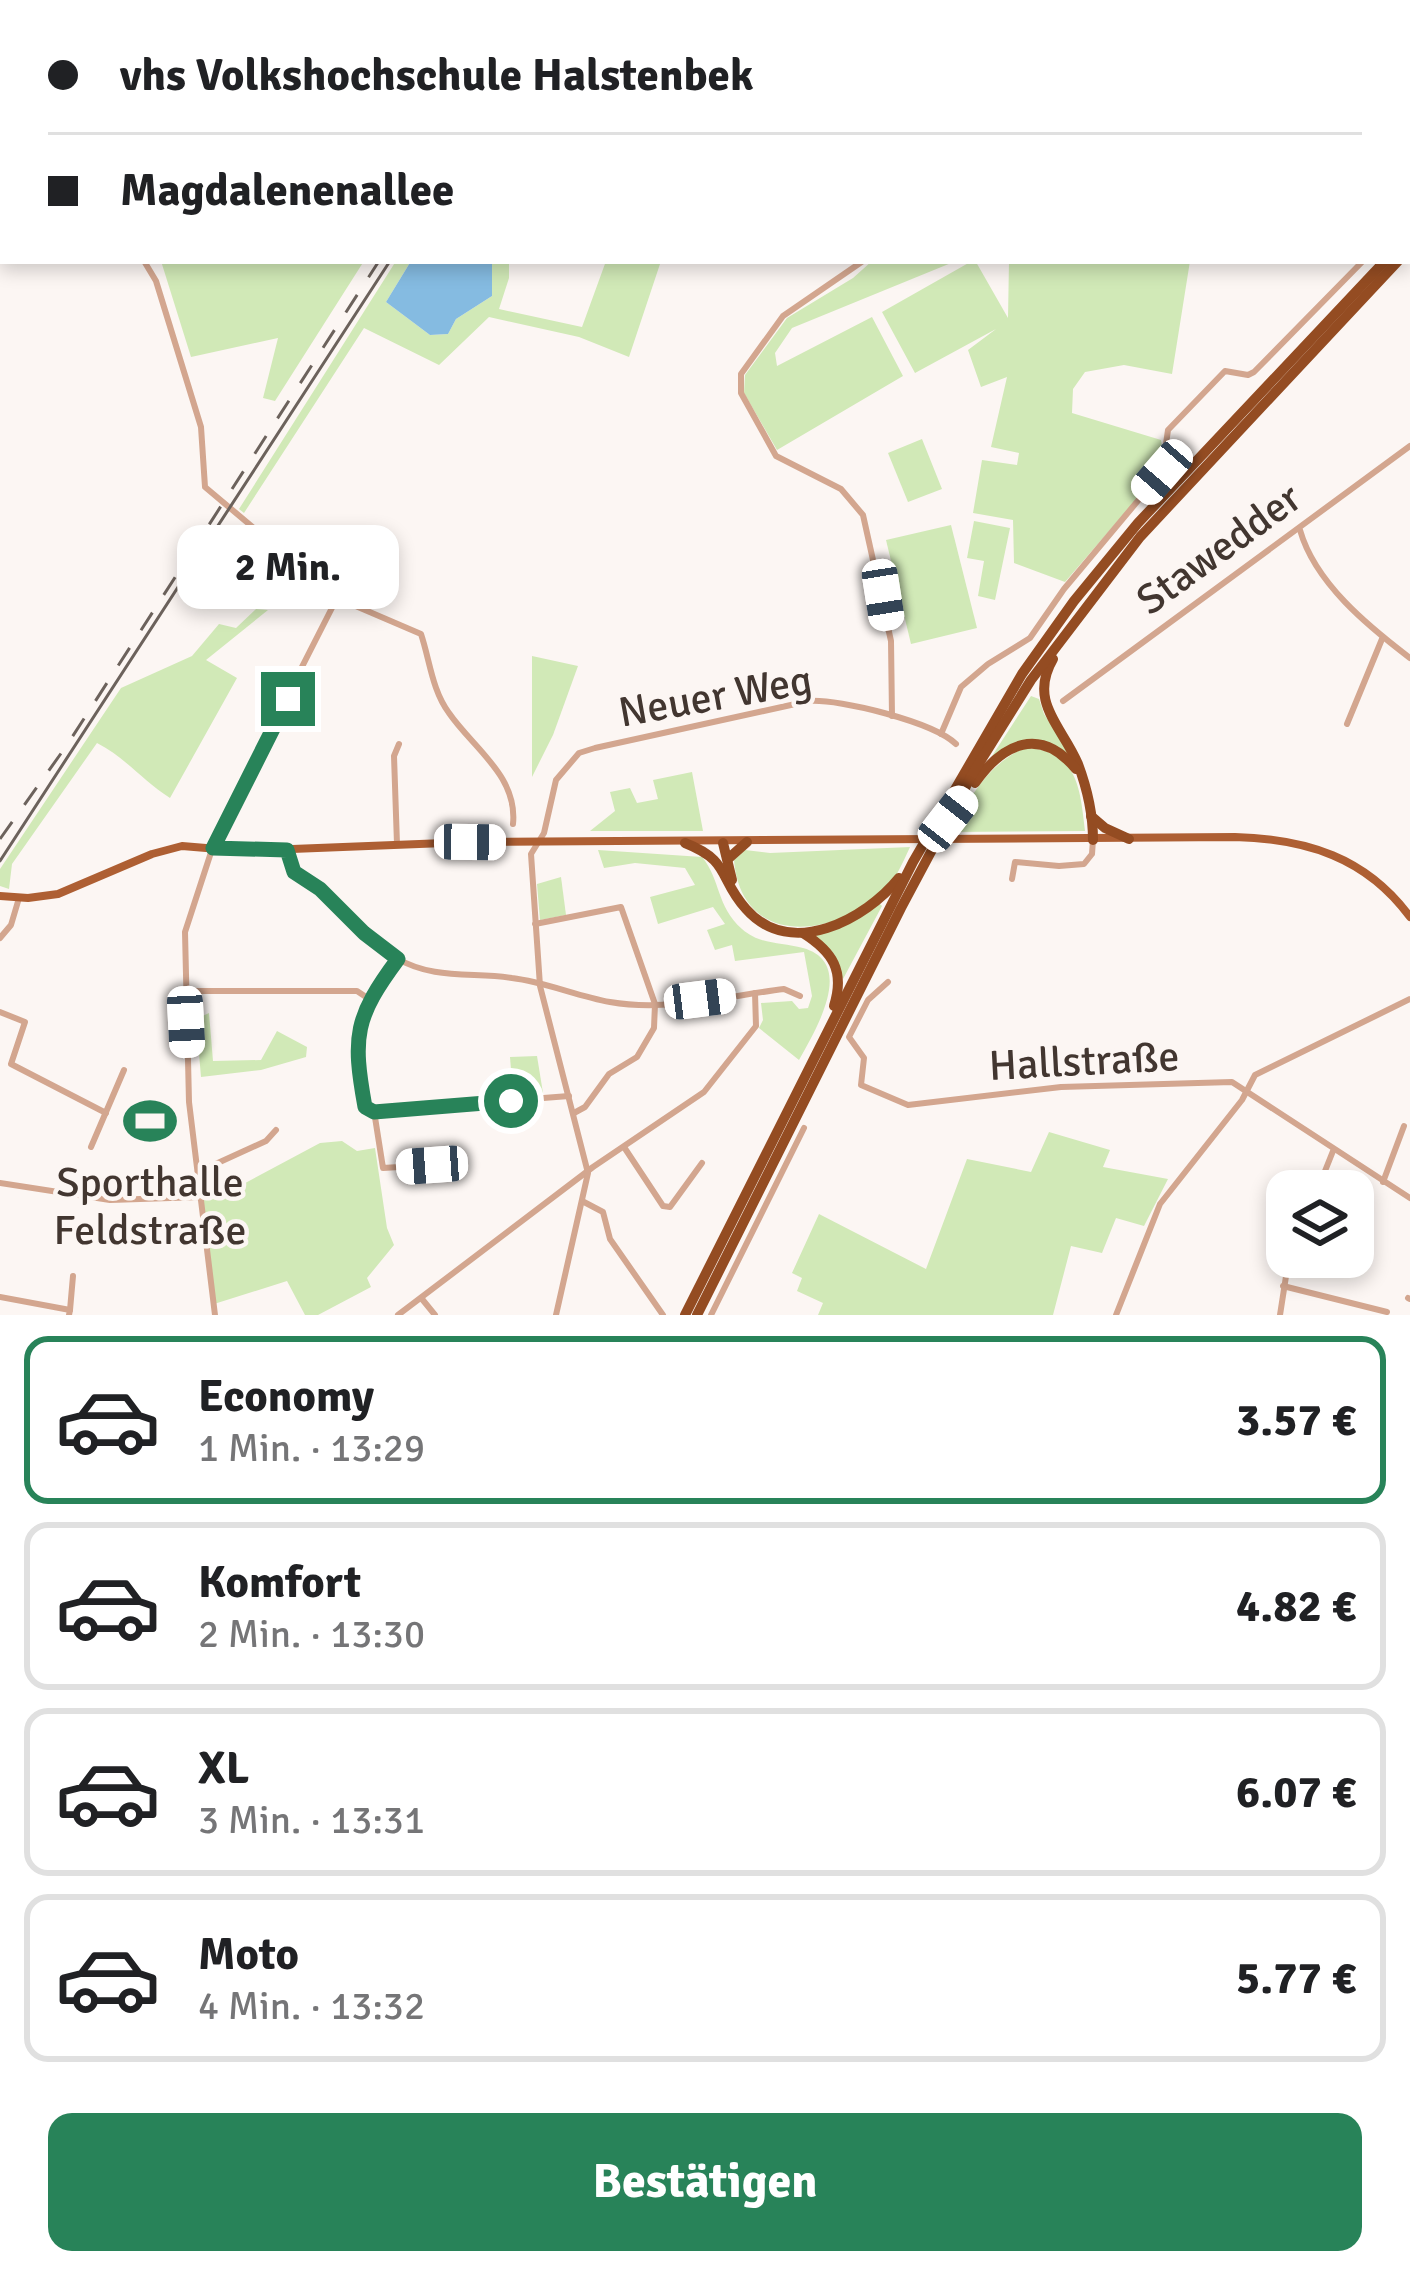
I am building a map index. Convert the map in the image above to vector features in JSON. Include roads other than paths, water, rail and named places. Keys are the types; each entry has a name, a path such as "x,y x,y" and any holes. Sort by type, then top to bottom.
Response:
{"highway":[{"path":"686,1315 913,862 994,718 1074,601 1168,490 1382,264"},
{"path":"697,1315 948,819 1004,722 1080,611 1175,497 1395,264"},
{"path":"1080,611 1046,670 1042,692 1047,712 1082,777 1093,840"},
{"path":"948,819 991,762 1016,746 1033,744 1057,750 1082,777"},
{"path":"1091,816 1129,838"},
{"path":"724,861 747,842"},
{"path":"685,843 724,861"},
{"path":"723,843 734,889 756,918 800,932 829,952 838,972 838,995 825,1035"},
{"path":"800,932 832,928 865,912 913,862"}],"main road":[{"path":"0,896 65,892 171,848 1257,838 1311,845 1365,871 1410,917"}],"street":[{"path":"146,264 156,281 201,427 205,487 337,598 421,634 430,672 448,712 498,768 513,824"},
{"path":"859,264 783,316 741,374 741,393 776,456 841,489 863,515 891,641 892,718"},
{"path":"941,734 961,687 1030,638 1064,589 1162,472 1168,430 1226,371 1254,372 1360,264"},
{"name":"Stawedder","path":"1063,701 1410,446"},
{"path":"1300,530 1333,587 1410,658"},
{"path":"215,1315 190,1102 184,932 211,851 337,598"},
{"path":"1347,724 1383,637"},
{"name":"Neuer Weg","path":"588,1172 540,986 531,854 544,832 556,779 572,759 588,750 806,701 830,701 892,718 941,734 956,744"},
{"path":"397,844 394,756 400,744"},
{"path":"1012,880 1015,862 1084,864 1092,854 1093,840"},
{"path":"287,850 294,872 320,889 364,933 398,959 442,975 510,977 610,1002 655,1004 784,989 800,996"},
{"path":"0,938 11,925 19,898"},
{"path":"535,924 621,907 655,1004 654,1028 637,1058 609,1074 585,1107 574,1113"},
{"path":"398,959 369,1000 358,1033 365,1107 374,1112 569,1096"},
{"name":"Hallstraße","path":"888,982 868,1000 849,1037 864,1058 861,1085 908,1105 1061,1087 1167,1087 1223,1081 1246,1089"},
{"path":"185,992 357,991 369,1000"},
{"path":"398,1315 588,1172 704,1092 752,1032 757,1020 755,993"},
{"path":"1116,1315 1160,1204 1258,1072 1410,999"},
{"path":"0,1012 25,1022 10,1064 106,1113"},
{"path":"91,1147 124,1070"},
{"path":"1246,1089 1410,1198"},
{"path":"374,1112 383,1168 432,1165"},
{"path":"1383,1182 1404,1126"},
{"path":"711,1315 804,1128"},
{"path":"198,1172 266,1141 276,1130"},
{"path":"624,1147 664,1206 670,1207 679,1198 702,1162"},
{"path":"1326,1170 1334,1151"},
{"path":"556,1315 588,1172"},
{"path":"0,1183 110,1200 201,1197"},
{"path":"584,1202 603,1212 610,1239 663,1315"},
{"path":"0,1298 69,1313 73,1276"},
{"path":"1280,1315 1285,1278"},
{"path":"1283,1286 1387,1312"},
{"path":"422,1299 435,1315"}],"water":[{"path":"409,264 492,264 492,296 456,319 448,334 430,335 386,302"}],"tram line":[{"path":"0,861 388,264"}],"railway":[{"path":"0,839 67,745 377,264"}],"place":[{"name":"Sporthalle Feldstraße","path":"150,1121"}]}
